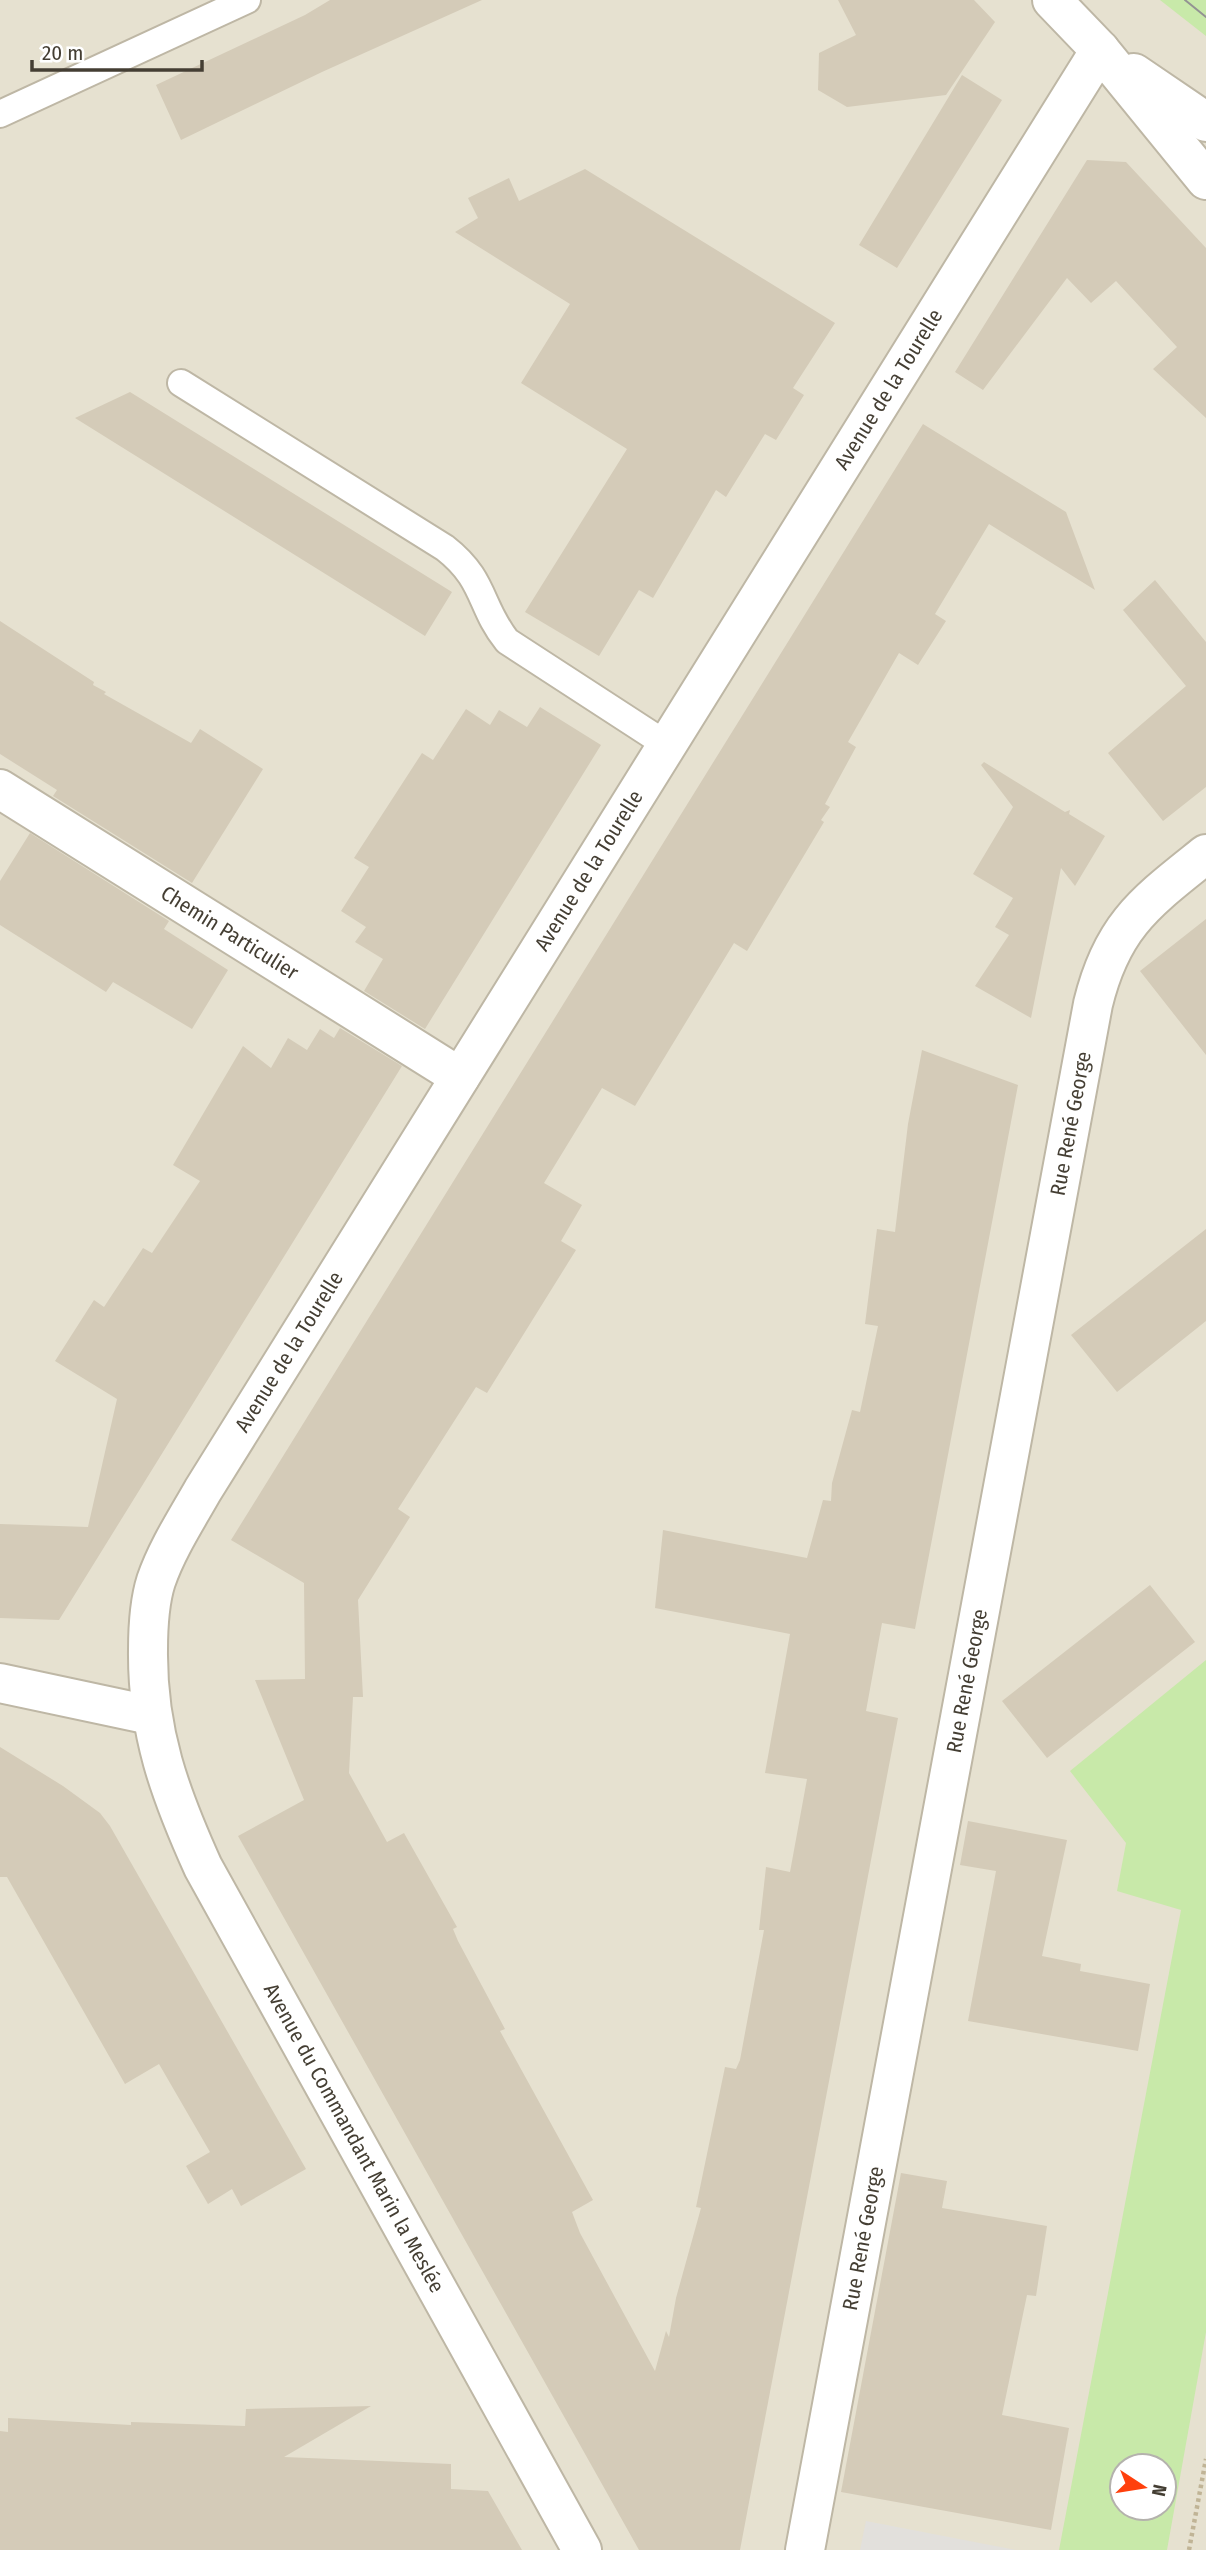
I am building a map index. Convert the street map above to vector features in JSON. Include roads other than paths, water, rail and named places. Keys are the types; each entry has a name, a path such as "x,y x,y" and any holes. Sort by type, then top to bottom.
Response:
{"street":[{"path":"1052,0 1100,50 1206,180"},
{"path":"1100,50 1206,122"},
{"name":"Avenue de la Tourelle","path":"150,1715 149,1617 155,1584 164,1561 203,1490 1100,50"},
{"name":"Chemin Particulier","path":"0,789 460,1077"},
{"name":"Rue René George","path":"805,2550 1093,1004 1108,953 1123,929 1140,909 1206,854"},
{"path":"0,1683 150,1715"},
{"name":"Avenue du Commandant Marin la Meslée","path":"150,1715 171,1792 203,1867 582,2550"}],"lane":[{"path":"0,114 247,0"},
{"path":"181,383 445,548 469,570 478,583 496,628 507,641 667,745"}],"tram line":[{"path":"1185,0 1206,17"}]}
